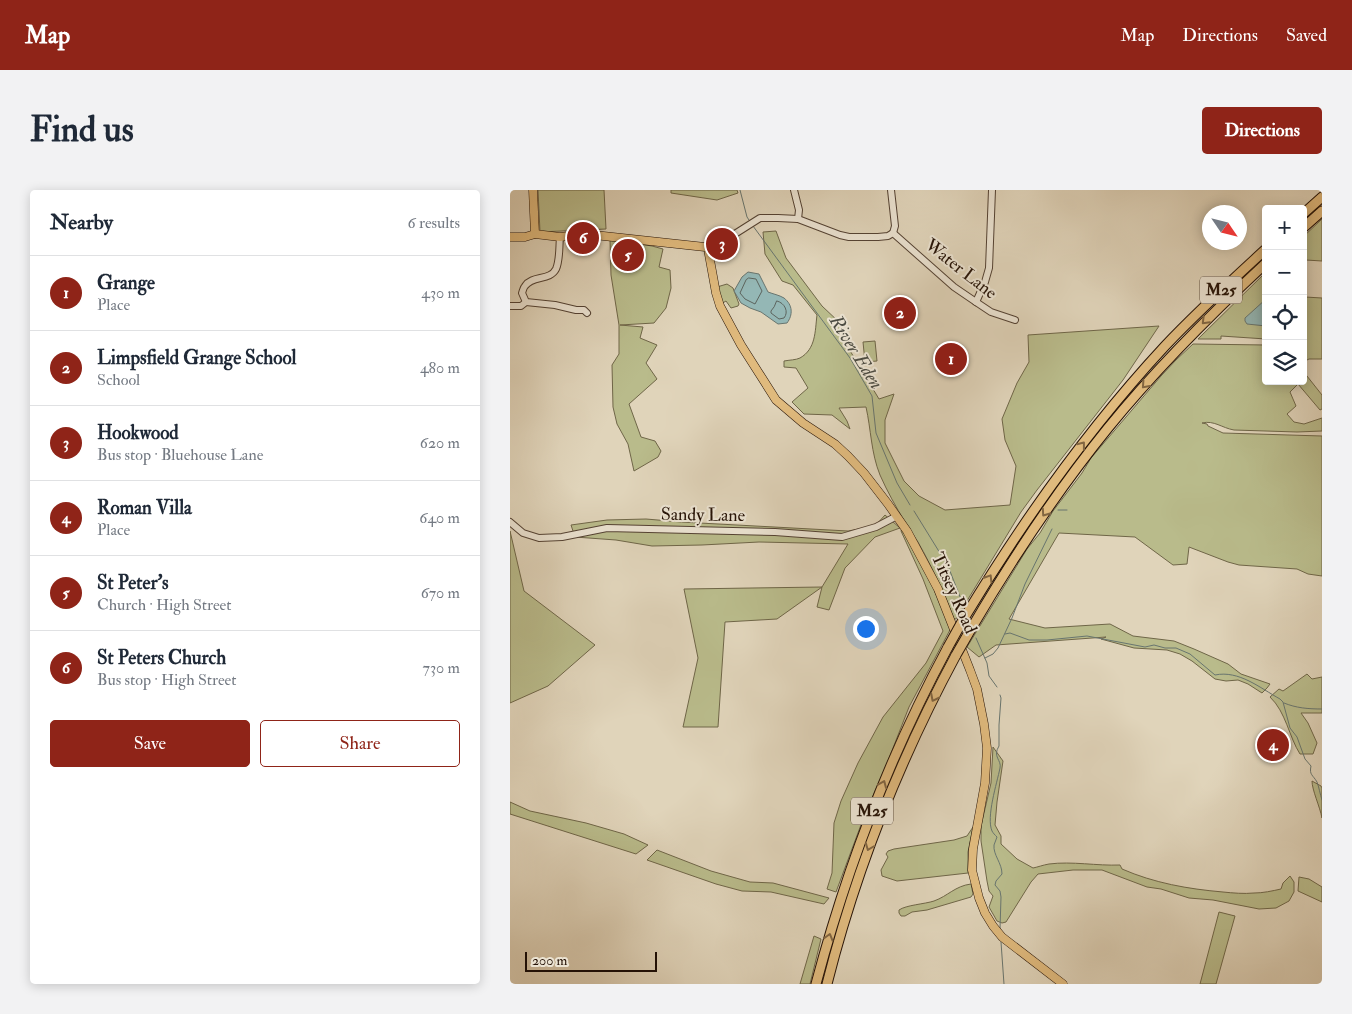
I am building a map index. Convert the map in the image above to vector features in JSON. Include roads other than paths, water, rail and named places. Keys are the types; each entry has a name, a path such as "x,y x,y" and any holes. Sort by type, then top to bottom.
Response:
{"highway":[{"path":"1307,210 1322,197"},
{"path":"1307,224 1322,211"},
{"name":"M25","path":"816,984 842,895 875,803 904,736 948,646 1019,531 1065,466 1110,410 1165,347 1265,250"},
{"name":"M25","path":"827,984 854,892 886,804 917,731 956,655 1007,568 1054,499 1109,427 1178,349 1262,267"}],"main road":[{"path":"533,190 535,234"},
{"path":"510,237 525,237 535,234 560,237 585,234 705,246 708,249"},
{"name":"Titsey Road","path":"708,249 720,306 741,345 776,400 803,423 835,444 864,473 897,516 918,549 938,589 970,670 981,707 985,732 987,768 973,849 972,870 980,903 993,926 1002,937 1063,984"}],"street":[{"path":"794,190 798,219"},
{"path":"708,249 760,218 798,219 850,237 888,236 893,233 895,226 891,190"},
{"path":"976,302 989,268 992,190"},
{"name":"Water Lane","path":"893,233 954,286 976,302 992,312 1015,320"},
{"path":"526,302 522,293 525,285 533,279 549,276 556,270 560,237"},
{"path":"510,306 521,306 526,302"},
{"path":"526,302 584,310 587,313"},
{"name":"Sandy Lane","path":"510,522 523,534 539,538 607,528 775,532 842,537 876,527 897,516"}],"water":[{"path":"748,272 759,274 768,292 787,301 791,310 787,323 778,324 761,312 741,303 734,291 742,277"},
{"path":"1262,303 1262,326 1247,324 1245,318"}],"waterway":[{"name":"River Eden","path":"740,190 749,220"},
{"name":"River Eden","path":"753,226 850,358 872,396 876,433 897,483 910,505"},
{"path":"1058,510 1067,510"},
{"name":"River Eden","path":"914,511 948,566 964,607"},
{"path":"985,658 993,654 998,648 1025,584 1052,529"},
{"path":"1005,634 1010,633 1029,640 1087,636 1145,647 1154,645 1176,648 1190,654 1215,675 1232,675 1249,681 1283,702 1290,728 1297,737 1305,759 1311,766 1311,773 1317,782 1322,800"},
{"name":"River Eden","path":"976,638 987,663 989,676 997,687"},
{"name":"River Eden","path":"1000,695 999,746 996,753 1000,765 990,817 992,831 997,837 994,849 1002,874 995,885 1000,891 1001,897 1000,929"},
{"path":"1284,703 1302,708 1322,709"},
{"name":"River Eden","path":"1001,942 1004,984"}],"place":[{"name":"St Peters Church","path":"583,238"},
{"name":"Hookwood","path":"722,244"},
{"name":"St Peter's","path":"628,255"},
{"name":"Limpsfield Grange School","path":"900,313"},
{"name":"Grange","path":"951,359"},
{"name":"Roman Villa","path":"1273,745"}]}
